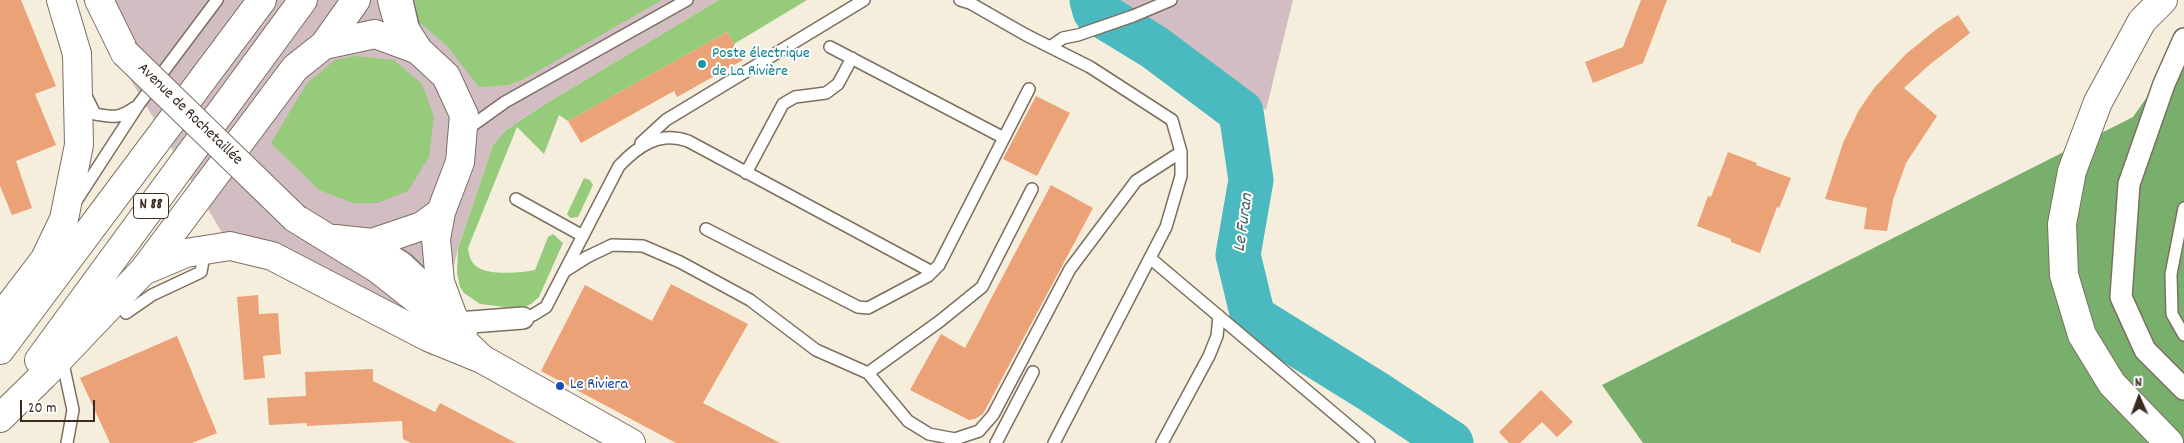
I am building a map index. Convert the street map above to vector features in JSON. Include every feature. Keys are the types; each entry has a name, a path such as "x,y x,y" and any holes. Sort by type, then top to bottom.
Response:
{"main road":[{"path":"0,318 45,258 64,219 78,145 77,54 61,0"},
{"name":"Avenue de Rochetaillée","path":"99,0 125,53 295,218 378,269 435,314 482,359"},
{"name":"N 88","path":"0,350 262,0"},
{"name":"N 88","path":"0,413 303,0"},
{"path":"0,418 62,357 143,272 294,68 324,46 356,0"},
{"path":"392,0 396,15 418,50 446,76 464,115 460,162 441,212 436,239 440,282 454,315 482,359"},
{"path":"2164,0 2142,20 2098,102 2072,171 2062,224 2064,276 2082,335 2112,384 2169,443"},
{"path":"324,46 375,34 418,50"},
{"path":"329,239 372,242 422,226 441,212"},
{"path":"143,272 186,253 230,246 272,256 428,337 482,359 631,443"}],"street":[{"path":"2184,39 2164,84 2129,184 2122,296 2145,350 2184,389"},
{"path":"372,242 403,263 454,315 523,318"}],"lane":[{"path":"64,219 139,104 218,0"},
{"path":"407,0 418,50"},
{"path":"462,132 506,102 687,0"},
{"path":"523,318 533,315 546,307 619,166 666,120 864,0"},
{"path":"960,0 970,3 1090,67 1172,120 1181,152 1181,176 1166,227 1054,443"},
{"path":"1050,47 1062,38 1078,35 1133,16 1171,0"},
{"path":"830,47 1004,138"},
{"path":"77,54 86,97 95,114 113,117 122,116 139,104"},
{"path":"746,173 782,104 795,97 826,93 838,84 852,58"},
{"path":"706,229 858,307 868,308 928,276 939,265 1029,89"},
{"path":"633,151 649,142 668,136 680,138 932,272"},
{"path":"565,270 587,257 612,246 642,246 680,262 750,300 816,350 868,373 908,421 929,434 954,439 979,431 994,414 1070,269 1136,181 1181,152"},
{"path":"868,373 940,321 982,287 1032,189"},
{"path":"516,200 583,236"},
{"path":"2184,208 2171,274 2172,314 2184,335"},
{"path":"126,314 152,295 201,272 205,250"},
{"path":"1150,258 1369,443"},
{"path":"1162,443 1209,356 1217,336 1219,316"},
{"path":"62,357 73,410 68,443"},
{"path":"996,443 1033,372"}],"shaded area":[{"path":"83,0 719,0 547,103 506,130 493,145 458,249 432,356 230,246"},
{"path":"1101,0 1293,0 1266,110"}],"green space":[{"path":"415,0 662,0 524,79 509,85 479,87 447,46 419,22"},
{"path":"719,0 807,0 734,44 727,32 568,121 559,115 544,154 517,127 468,248 471,260 476,266 491,272 514,273 535,270 548,237 553,234 563,243 539,297 531,304 522,308 512,308 480,304 464,293 460,287 457,273 458,249 493,145 506,130 547,103"},
{"path":"2184,44 2184,443 1643,443 1602,385 2133,117"},
{"path":"355,56 394,60 422,84 434,117 429,157 408,191 378,203 353,203 319,190 271,143 307,83 335,60"},
{"path":"584,178 590,180 593,185 578,217 570,218 567,214"}],"building":[{"path":"0,0 21,0 56,86 35,94 56,145 16,161 32,208 12,215 0,186"},
{"path":"1641,0 1667,0 1643,63 1593,83 1585,62 1623,47"},
{"path":"1958,15 1970,33 1928,66 1904,88 1937,116 1906,163 1893,200 1887,231 1864,229 1867,208 1825,199 1843,143 1859,110 1875,87 1906,54 1938,28"},
{"path":"727,32 743,60 677,97 674,91 581,143 568,121"},
{"path":"1036,96 1070,113 1037,176 1003,159"},
{"path":"1728,152 1791,178 1779,208 1777,207 1760,253 1697,226 1708,196 1711,197"},
{"path":"1051,185 1093,208 983,414 969,420 910,390 941,334 965,348"},
{"path":"671,284 748,324 703,403 780,443 676,443 541,371 585,285 652,321"},
{"path":"258,295 259,314 278,313 281,354 263,356 265,378 244,380 237,297"},
{"path":"177,336 217,433 192,443 110,443 80,378"},
{"path":"373,369 373,381 435,412 440,403 516,443 411,443 403,439 402,421 307,426 307,423 269,425 267,398 306,396 305,372"},
{"path":"1541,390 1573,422 1557,437 1542,422 1520,443 1509,443 1499,432"}],"waterway":[{"name":"Le Furan","path":"1092,0 1095,11 1154,47 1241,112 1251,180 1238,255 1253,317 1374,392 1451,443"}],"place":[{"name":"Poste électrique de La Rivière","path":"702,64"},
{"name":"Le Riviera","path":"560,386"}]}
